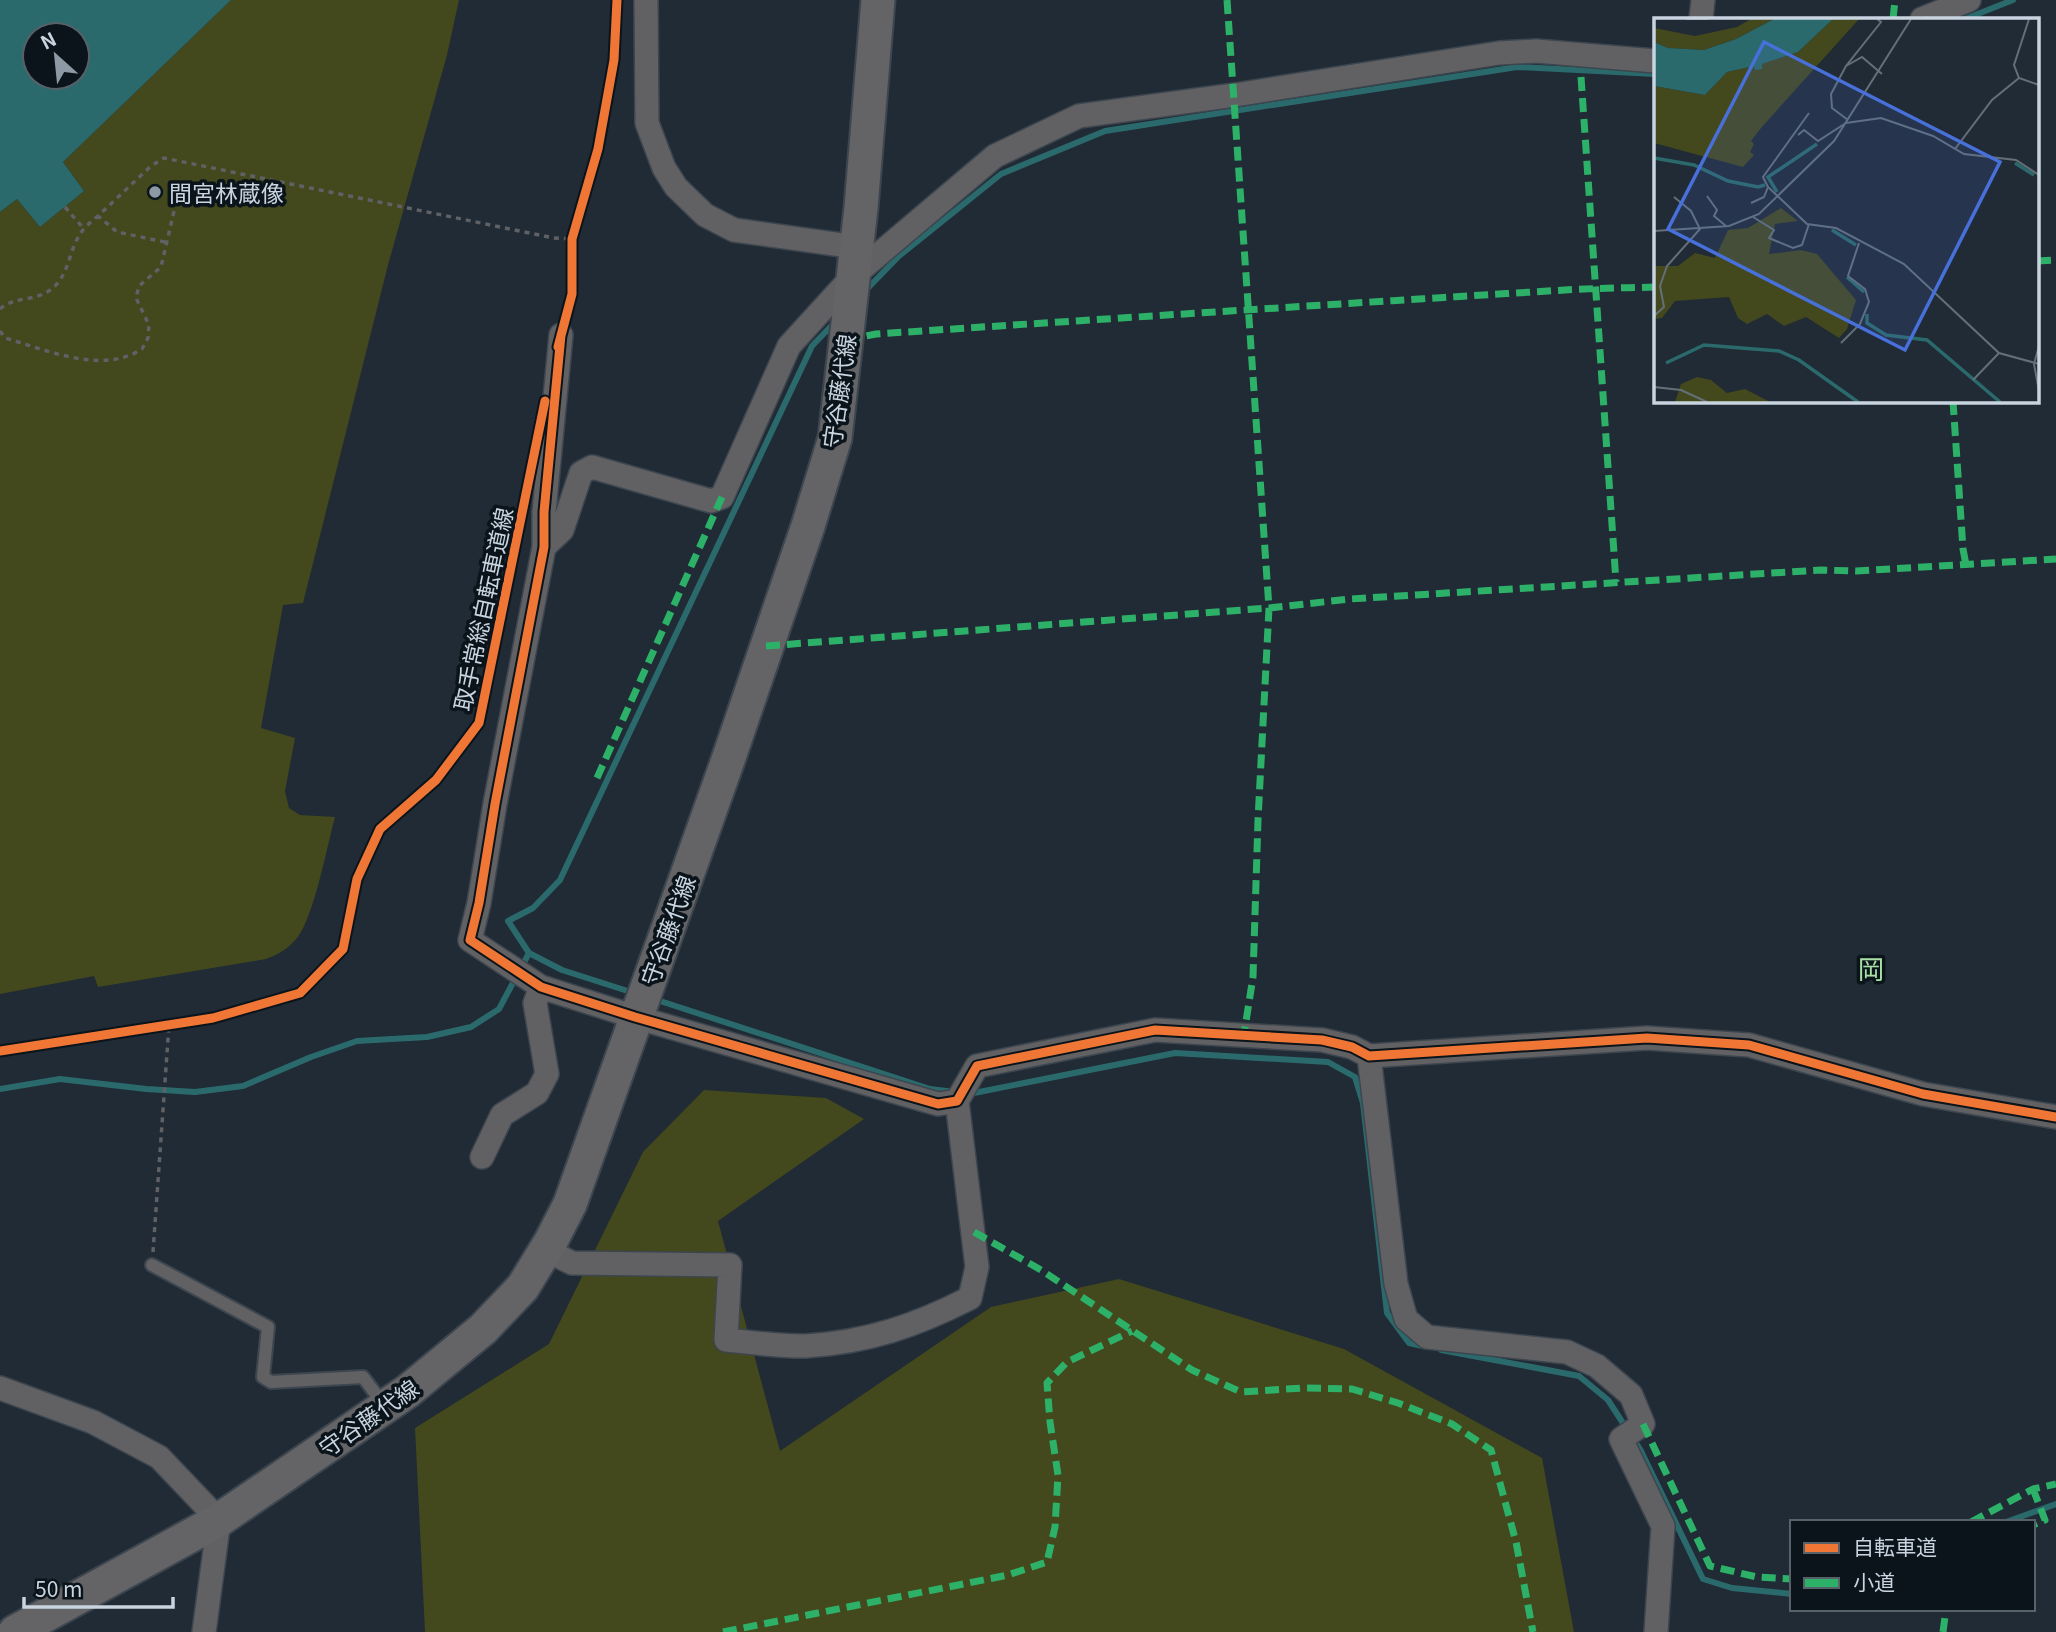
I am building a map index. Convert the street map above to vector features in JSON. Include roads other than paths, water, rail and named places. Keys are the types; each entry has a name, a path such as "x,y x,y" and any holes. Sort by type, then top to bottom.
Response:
{"main road":[{"name":"守谷藤代線","path":"15,1632 219,1520 408,1391 483,1329 523,1287 546,1250 570,1204 728,760 835,438 878,0"}],"street":[{"path":"646,0 647,123 664,168 676,187 705,215 734,230 853,269"},
{"path":"1702,18 1703,0"},
{"path":"1925,18 1969,0"},
{"path":"544,547 562,530 582,473 592,467 712,501 722,497 789,346 853,269 995,156 1079,116 1235,95 1499,53 1536,51 1654,61"},
{"path":"561,335 544,512 544,547 470,940 535,983 640,1002 938,1104 961,1094"},
{"path":"482,1157 502,1115 537,1093 547,1074 535,1003 535,983"},
{"path":"546,1250 572,1263 730,1265 726,1340 805,1346 870,1338 927,1320 970,1298 977,1267 961,1094 977,1066 1155,1030 1322,1040 1352,1047 1368,1056 1647,1038 1749,1045 1923,1094 2056,1116"},
{"path":"1368,1056 1396,1284 1406,1320 1427,1337 1567,1352 1597,1367 1631,1395 1643,1424 1622,1439 1663,1526 1656,1632"},
{"path":"0,1388 93,1422 159,1457 219,1520 204,1632"}],"lane":[{"path":"152,1265 268,1327 263,1377 271,1382 363,1377 385,1406"}],"waterway":[{"path":"1968,18 2013,0"},
{"path":"865,291 899,256 1001,174 1105,131 1517,67 1654,74"},
{"path":"634,993 562,970 529,953 508,921 533,908 560,880 812,346 836,321"},
{"path":"0,1089 60,1079 195,1092 243,1086 357,1041 427,1037 471,1027 499,1009 529,953"},
{"path":"654,999 930,1089 955,1092"},
{"path":"969,1094 1175,1053 1328,1062 1355,1077 1363,1103 1387,1313 1409,1343 1427,1347"},
{"path":"1441,1350 1579,1376 1608,1400 1641,1451 1703,1579 1732,1588 1790,1594"},
{"path":"2012,1520 2056,1504"}],"place":[{"name":"間宮林蔵像","path":"155,192"}],"district":[{"name":"岡","path":"1871,967"}]}
